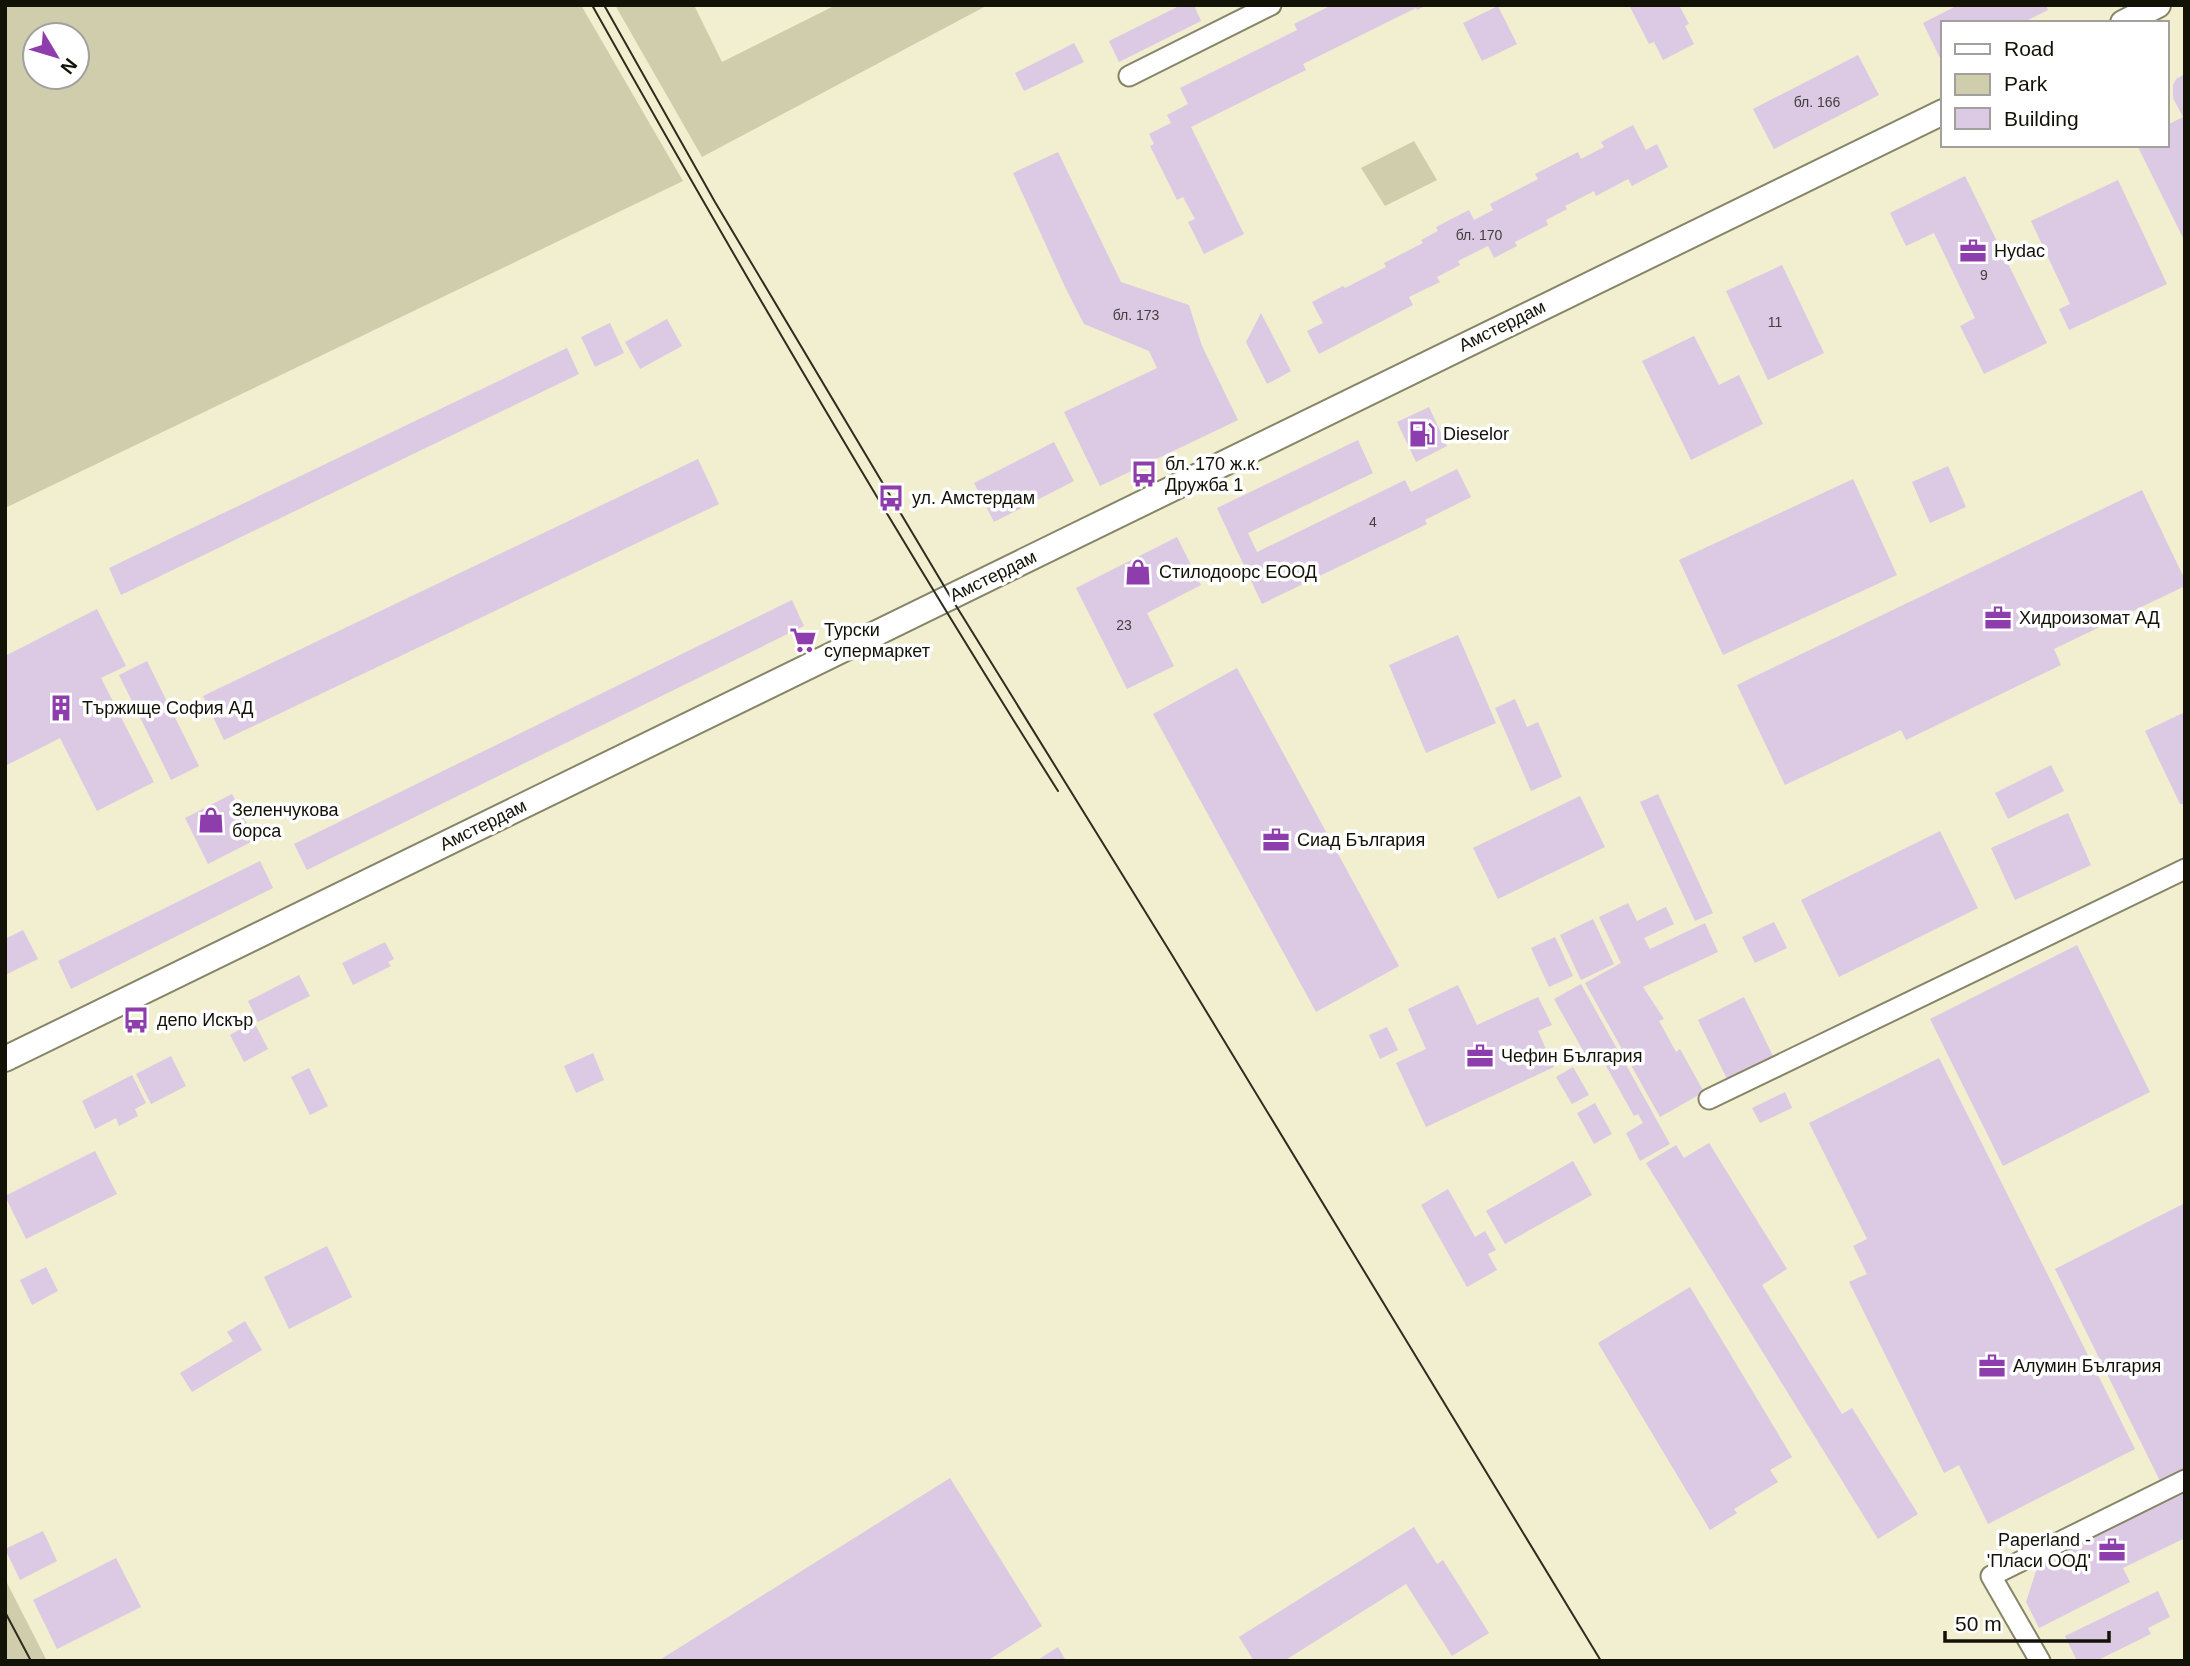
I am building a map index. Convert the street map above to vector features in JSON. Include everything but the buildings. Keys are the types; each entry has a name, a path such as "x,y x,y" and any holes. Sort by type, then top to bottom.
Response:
{"street":[{"path":"1129,76 1271,5"},
{"path":"2127,21 2158,5"},
{"name":"Амстердам","path":"5,1059 1941,113"},
{"path":"1709,1099 2185,869"},
{"path":"2040,1661 1991,1576 2185,1480"}],"green space":[{"path":"5,5 581,5 683,181 5,508"},
{"path":"615,5 694,5 722,62 836,5 988,5 702,157"},
{"path":"1414,141 1437,180 1385,206 1361,168"},
{"path":"5,1579 47,1661 5,1661"}],"tram line":[{"path":"592,5 820,401 937,597 1058,791"},
{"path":"604,5 715,202 950,596 1172,955 1601,1661"},
{"path":"5,1612 31,1661"}],"place":[{"name":"Hydac","path":"1973,251"},
{"name":"Dieselor","path":"1422,434"},
{"name":"бл. 170 ж.к. Дружба 1","path":"1144,474"},
{"name":"ул. Амстердам","path":"891,498"},
{"name":"Стилодоорс ЕООД","path":"1138,572"},
{"name":"Хидроизомат АД","path":"1998,618"},
{"name":"Турски супермаркет","path":"803,640"},
{"name":"Тържище София АД","path":"61,708"},
{"name":"Зеленчукова борса","path":"211,820"},
{"name":"Сиад България","path":"1276,840"},
{"name":"депо Искър","path":"136,1020"},
{"name":"Чефин България","path":"1480,1056"},
{"name":"Алумин България","path":"1992,1366"},
{"name":"Paperland - 'Пласи ООД'","path":"2112,1550"}]}
